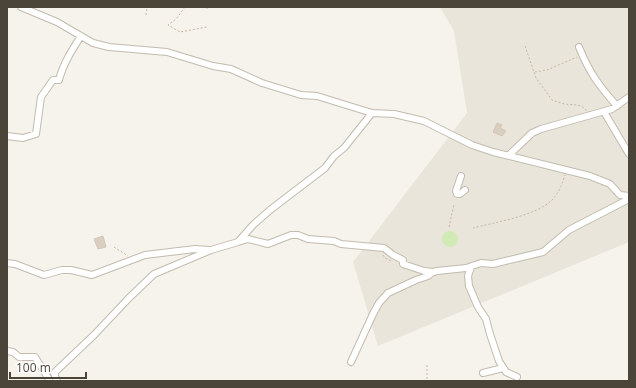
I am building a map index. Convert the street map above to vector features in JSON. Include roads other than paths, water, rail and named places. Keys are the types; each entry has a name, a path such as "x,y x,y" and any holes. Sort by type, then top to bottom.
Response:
{"street":[{"path":"21,7 57,22 93,43 109,47 167,52 213,66 231,69 262,83 294,93 317,96 372,114 394,114 424,121 472,145 493,152 590,176 610,184 620,195 629,196"},
{"path":"7,136 23,138 36,134 41,97 53,80 59,80 62,68 66,64 68,57 81,36"},
{"path":"581,50 595,81 617,106"},
{"path":"509,155 532,133 604,112 617,106 629,97"},
{"path":"604,112 629,154"},
{"path":"238,242 253,225 270,210 325,168 334,156 344,148 372,114"},
{"path":"461,176 456,191 457,194 460,194 465,190"},
{"path":"46,375 50,376 54,373 94,336 128,298 154,274 211,250 248,239 268,244 291,235 298,235 308,239 334,241 341,244 384,248 403,260 403,264 424,271 432,272 451,269 469,269 481,263 493,264 543,252 569,230 629,199"},
{"path":"7,263 15,264 44,275 62,270 71,270 92,275 112,269 145,254 158,254 196,249 211,250"},
{"path":"469,269 469,286 478,307 486,319 494,347 503,368 506,372 518,377"},
{"path":"350,362 379,303 388,293 428,276 432,272"},
{"path":"7,351 13,352 19,357 35,357 50,381"},
{"path":"483,372 503,368"},
{"path":"54,373 57,381"}]}
